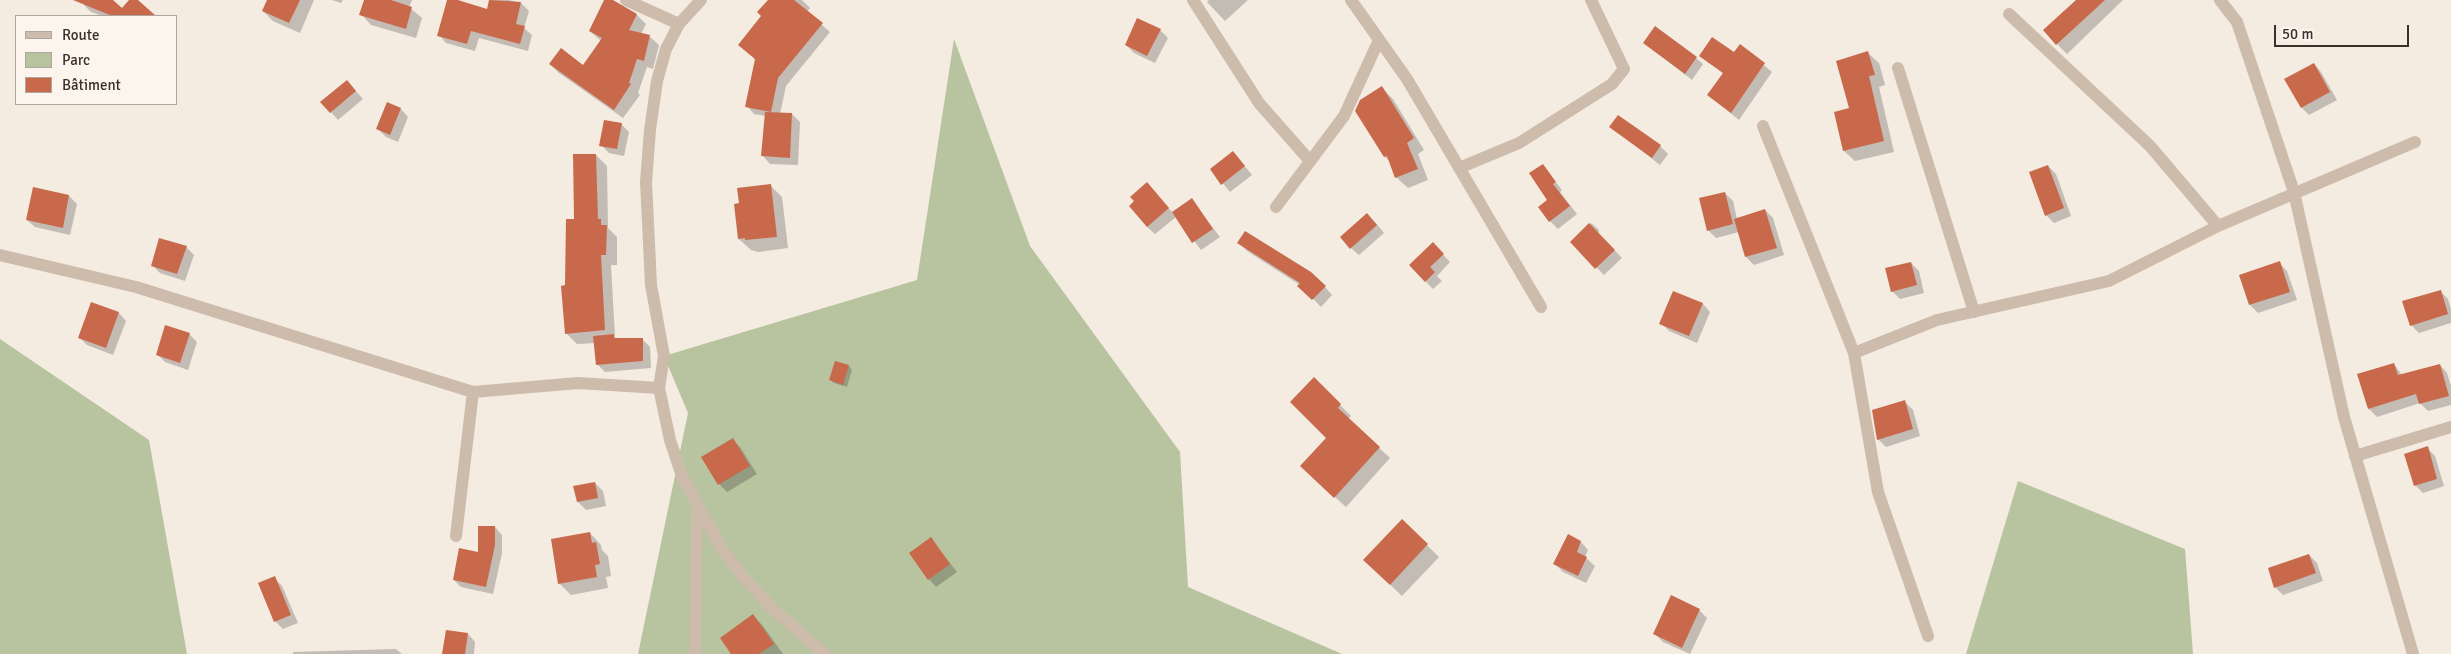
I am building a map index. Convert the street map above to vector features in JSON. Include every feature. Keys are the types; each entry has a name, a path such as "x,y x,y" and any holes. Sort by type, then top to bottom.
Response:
{"street":[{"path":"626,0 679,24"},
{"path":"701,0 679,24 666,49 657,81 646,182 651,285 664,356 659,388 670,440 682,476 697,508 722,550 744,578 773,609 825,654"},
{"path":"1192,0 1260,103 1310,161"},
{"path":"1352,0 1407,79 1541,306"},
{"path":"1459,168 1519,142 1612,84 1624,69 1590,0"},
{"path":"2220,0 2237,22 2294,192 2344,417 2413,654"},
{"path":"2009,14 2150,146 2218,226"},
{"path":"1276,207 1344,116 1379,40"},
{"path":"1898,68 1974,312"},
{"path":"1763,126 1854,353 1878,492 1928,636"},
{"path":"1854,353 1937,320 2109,281 2218,226 2415,142"},
{"path":"0,255 136,287 473,392 578,382 659,388"},
{"path":"456,536 473,392"},
{"path":"2355,456 2451,427"},
{"path":"695,654 697,508"}],"green space":[{"path":"954,39 1030,246 1180,452 1188,587 1342,654 638,654 688,413 664,356 917,280"},
{"path":"0,339 149,440 187,654 0,654"},
{"path":"2018,481 2185,549 2193,654 1966,654"}],"building":[{"path":"73,0 113,0 122,8 129,0 138,0 155,15 110,15"},
{"path":"267,0 300,0 289,23 262,11"},
{"path":"364,0 391,0 412,7 406,29 359,15"},
{"path":"447,0 458,0 487,9 489,0 521,2 516,24 525,26 520,44 471,31 467,44 437,36"},
{"path":"604,0 613,0 637,14 629,30 650,35 644,61 637,59 629,83 631,84 614,110 549,64 561,48 583,65 602,38 589,31"},
{"path":"768,0 794,0 823,23 778,78 771,112 745,107 755,59 738,45 761,16 757,12"},
{"path":"2076,0 2105,0 2056,45 2043,30"},
{"path":"1137,18 1161,29 1147,56 1125,45"},
{"path":"1655,26 1697,57 1685,74 1643,43"},
{"path":"1712,37 1734,52 1740,44 1765,63 1731,113 1707,95 1723,73 1699,56"},
{"path":"1868,51 1875,75 1869,76 1884,141 1843,151 1834,112 1849,108 1836,61"},
{"path":"2314,63 2330,92 2301,108 2284,79"},
{"path":"347,80 356,91 330,113 320,102"},
{"path":"1382,86 1414,138 1407,143 1418,169 1395,178 1387,156 1384,157 1355,111 1360,100"},
{"path":"387,102 401,108 390,135 376,129"},
{"path":"765,112 792,113 790,158 761,156"},
{"path":"1618,115 1661,145 1652,158 1609,127"},
{"path":"604,120 622,123 617,149 599,146"},
{"path":"1233,151 1245,166 1221,185 1210,169"},
{"path":"573,154 596,154 598,219 601,219 601,225 607,225 606,255 601,255 605,330 565,334 561,286 565,285 566,219 574,219"},
{"path":"1543,164 1556,182 1553,184 1570,206 1549,222 1538,207 1547,200 1529,173"},
{"path":"2048,165 2064,208 2045,216 2029,172"},
{"path":"1147,182 1169,208 1147,227 1129,206 1134,201 1130,197"},
{"path":"771,184 777,237 738,239 734,204 739,203 737,188"},
{"path":"33,187 69,195 63,228 26,220"},
{"path":"1725,192 1733,224 1707,231 1699,198"},
{"path":"1192,198 1213,229 1192,243 1172,212"},
{"path":"1765,209 1777,248 1745,257 1734,219"},
{"path":"1367,213 1377,225 1350,249 1340,237"},
{"path":"1589,223 1615,250 1595,269 1570,242"},
{"path":"1245,231 1311,272 1326,286 1312,300 1297,286 1300,283 1237,243"},
{"path":"159,238 187,246 177,274 151,266"},
{"path":"1433,242 1444,254 1430,267 1435,272 1425,282 1409,265"},
{"path":"2280,261 2290,292 2249,305 2239,275"},
{"path":"1911,262 1917,285 1891,292 1885,268"},
{"path":"2441,290 2448,314 2410,326 2402,301"},
{"path":"1673,291 1703,303 1689,336 1659,324"},
{"path":"91,302 119,312 106,348 78,338"},
{"path":"165,325 190,333 180,363 156,355"},
{"path":"614,334 614,338 643,338 643,361 596,365 593,336"},
{"path":"835,361 849,365 843,385 829,380"},
{"path":"2394,363 2398,375 2440,364 2449,396 2419,404 2416,394 2368,409 2357,374"},
{"path":"1314,377 1341,404 1338,408 1380,447 1334,498 1300,466 1326,438 1290,402"},
{"path":"1905,400 1913,429 1877,440 1872,410"},
{"path":"733,438 750,466 718,485 701,457"},
{"path":"2428,446 2437,479 2414,486 2404,454"},
{"path":"595,482 598,498 577,502 573,486"},
{"path":"1402,519 1428,544 1390,585 1363,560"},
{"path":"478,526 495,526 495,545 486,587 453,580 459,548 478,552"},
{"path":"590,532 592,543 596,542 600,564 595,565 597,577 558,584 551,539"},
{"path":"1568,534 1581,541 1577,552 1587,557 1578,576 1553,564"},
{"path":"931,537 950,564 928,580 909,553"},
{"path":"2309,554 2316,573 2274,588 2268,568"},
{"path":"275,576 291,615 274,622 258,583"},
{"path":"1671,595 1700,609 1682,648 1653,634"},
{"path":"753,614 774,644 759,654 731,654 720,638"},
{"path":"446,630 468,633 465,654 442,654"}]}
